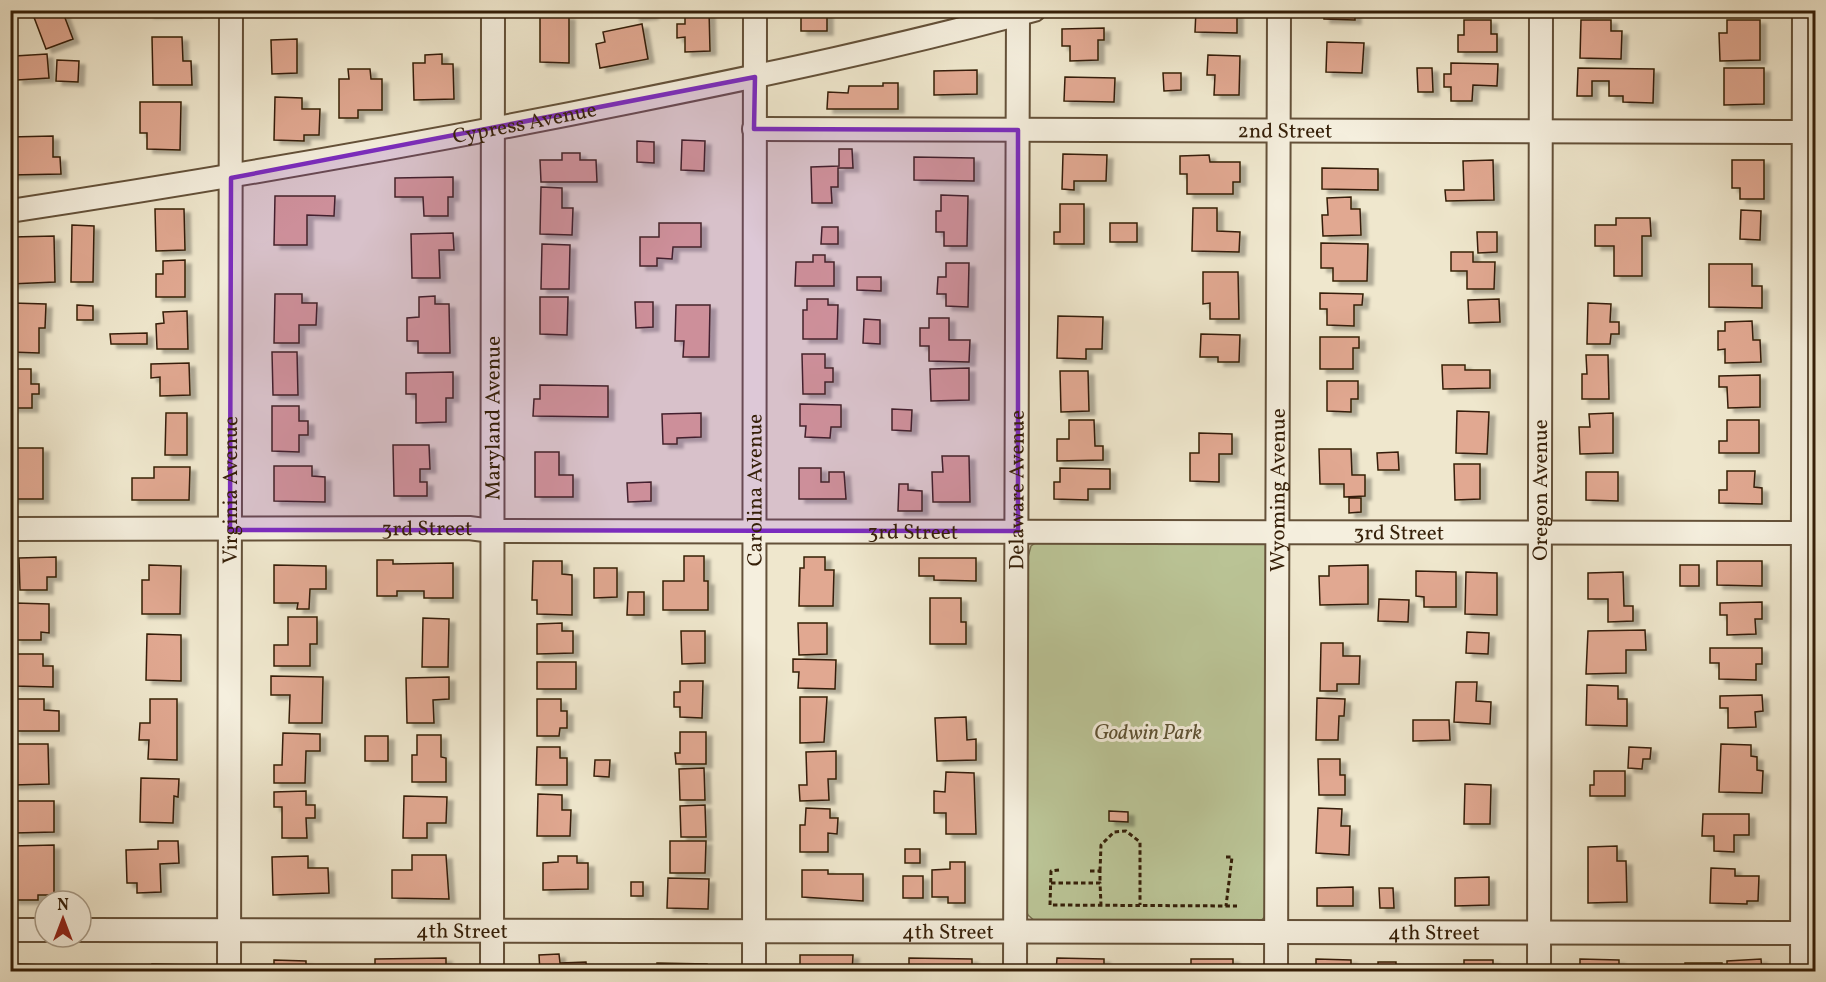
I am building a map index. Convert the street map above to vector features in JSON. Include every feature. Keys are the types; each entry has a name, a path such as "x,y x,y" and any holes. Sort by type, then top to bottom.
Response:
{"street":[{"name":"Virginia Avenue","path":"229,972 231,10"},
{"name":"Maryland Avenue","path":"492,972 493,10"},
{"name":"Carolina Avenue","path":"754,972 755,10"},
{"name":"Wyoming Avenue","path":"1276,972 1279,10"},
{"name":"Oregon Avenue","path":"1539,972 1541,10"},
{"path":"1802,972 1809,933 1810,533 1809,132 1804,10"},
{"name":"Cypress Avenue","path":"10,211 231,178 492,130 795,70 1023,12"},
{"name":"Delaware Avenue","path":"1015,972 1018,130 1023,12"},
{"name":"2nd Street","path":"754,129 1809,132"},
{"name":"3rd Street","path":"10,530 469,528 492,531 1810,533"},
{"name":"4th Street","path":"93,930 754,929 1809,933"},
{"path":"10,930 33,930"}],"path":[{"path":"1101,905 1101,845 1114,832 1131,833 1140,842 1140,905"},
{"path":"1226,857 1232,857 1230,894 1226,906"},
{"path":"1059,870 1051,871 1050,904 1237,906"},
{"path":"1090,871 1100,871"},
{"path":"1051,883 1100,883"}],"highlighted area":[{"path":"755,77 754,129 1018,130 1018,531 230,530 231,178"}],"green space":[{"name":"Godwin Park","path":"1040,540 1267,542 1270,911 1259,923 1037,923 1028,915 1025,908 1028,557 1031,546"}],"building":[{"path":"62,10 73,39 46,49 32,12"},
{"path":"148,10 195,10 196,13 148,14"},
{"path":"633,10 652,10 652,15 634,17"},
{"path":"685,10 709,10 710,51 685,52 685,37 677,38 677,24 685,24"},
{"path":"801,10 827,10 827,31 801,31"},
{"path":"1196,10 1237,10 1237,33 1195,32"},
{"path":"1324,10 1355,10 1355,20 1324,19"},
{"path":"540,15 569,16 569,63 540,62"},
{"path":"1464,20 1491,20 1491,34 1497,34 1497,52 1458,52 1458,35 1464,35"},
{"path":"1581,20 1611,20 1611,31 1622,31 1621,59 1580,58"},
{"path":"1727,20 1760,20 1760,60 1720,61 1719,33 1727,33"},
{"path":"642,24 648,59 600,68 596,44 605,42 603,32"},
{"path":"1104,28 1104,40 1098,40 1098,60 1070,61 1070,46 1062,46 1062,29"},
{"path":"152,37 182,37 183,61 191,61 192,85 153,85"},
{"path":"297,39 297,73 272,74 271,40"},
{"path":"1327,42 1364,43 1362,73 1326,72"},
{"path":"47,54 49,78 17,80 15,56"},
{"path":"442,54 442,64 453,64 454,99 414,100 413,63 425,63 425,55"},
{"path":"1208,55 1240,56 1239,95 1214,95 1215,75 1207,75"},
{"path":"57,60 79,61 78,82 56,81"},
{"path":"1451,63 1498,64 1497,86 1473,85 1472,101 1451,101 1451,87 1444,87 1444,74 1451,74"},
{"path":"1417,68 1432,68 1433,92 1418,92"},
{"path":"1578,68 1654,69 1653,103 1623,102 1623,96 1609,96 1609,81 1592,81 1592,96 1577,96"},
{"path":"1724,68 1764,68 1764,104 1724,105"},
{"path":"348,69 370,69 371,79 382,79 382,110 358,110 358,118 339,118 339,79 349,79"},
{"path":"977,70 977,94 934,95 934,71"},
{"path":"1163,73 1181,73 1181,90 1164,91"},
{"path":"1065,77 1115,78 1114,102 1064,101"},
{"path":"883,83 898,83 898,109 827,109 828,92 848,93 849,86 883,86"},
{"path":"275,97 302,98 302,109 320,109 319,135 304,135 304,141 274,140"},
{"path":"140,102 181,102 180,150 147,149 147,133 140,133"},
{"path":"53,136 53,157 60,157 61,174 10,175 10,137"},
{"path":"682,140 705,141 704,171 681,170"},
{"path":"637,141 654,142 654,163 637,162"},
{"path":"839,149 852,149 853,168 838,168 838,187 831,187 832,203 812,203 811,167 839,166"},
{"path":"562,153 580,153 580,160 596,160 597,182 541,182 540,160 562,160"},
{"path":"1063,154 1107,155 1106,181 1074,181 1074,190 1062,189"},
{"path":"1209,155 1210,162 1240,162 1240,182 1233,182 1233,194 1187,194 1187,174 1180,174 1180,156"},
{"path":"914,157 974,158 974,181 914,180"},
{"path":"1493,160 1494,200 1446,201 1445,190 1464,190 1463,161"},
{"path":"1732,160 1764,160 1764,199 1740,199 1740,188 1732,188"},
{"path":"1322,168 1378,169 1378,190 1322,189"},
{"path":"453,177 453,197 448,197 448,216 424,216 423,197 395,197 395,178"},
{"path":"541,187 562,188 562,208 573,208 572,235 540,234"},
{"path":"941,195 968,196 967,246 944,246 944,232 936,232 936,211 941,211"},
{"path":"275,196 335,196 334,216 307,215 307,245 274,245"},
{"path":"1351,197 1351,209 1360,209 1361,235 1323,236 1322,215 1328,215 1327,198"},
{"path":"1060,204 1084,204 1084,244 1054,244 1054,232 1060,232"},
{"path":"1193,208 1217,208 1217,231 1240,232 1239,252 1192,251"},
{"path":"155,209 184,209 185,250 156,251"},
{"path":"1741,210 1761,211 1760,240 1740,239"},
{"path":"1616,218 1650,218 1651,236 1642,236 1642,276 1614,276 1614,246 1595,246 1595,225 1616,225"},
{"path":"659,223 701,223 701,247 673,247 672,259 657,258 657,266 640,266 640,237 659,237"},
{"path":"1110,223 1137,223 1137,242 1110,242"},
{"path":"72,225 94,226 93,282 71,282"},
{"path":"822,227 838,227 838,244 821,244"},
{"path":"1477,232 1497,232 1497,252 1478,253"},
{"path":"453,233 454,250 439,250 440,278 412,278 411,234"},
{"path":"54,236 55,282 10,284 10,262 14,262 13,237"},
{"path":"1321,243 1368,244 1367,281 1333,281 1333,268 1321,268"},
{"path":"542,244 570,245 569,289 541,289"},
{"path":"1451,252 1473,252 1473,262 1495,262 1494,289 1467,289 1467,271 1451,271"},
{"path":"813,255 825,255 825,262 834,262 834,286 795,286 796,262 813,262"},
{"path":"185,260 185,297 156,297 156,274 163,274 163,261"},
{"path":"946,263 969,263 968,307 946,306 946,294 937,294 938,277 946,277"},
{"path":"1709,264 1752,264 1752,286 1762,286 1762,308 1709,307"},
{"path":"1203,272 1238,272 1239,319 1210,319 1210,303 1203,304"},
{"path":"857,277 881,277 881,291 857,290"},
{"path":"1320,293 1363,294 1362,305 1354,305 1354,326 1327,325 1327,309 1320,309"},
{"path":"275,294 302,294 302,303 317,303 316,325 299,325 299,343 274,343"},
{"path":"435,296 435,304 449,304 450,353 418,353 418,341 407,341 407,318 419,317 419,297"},
{"path":"540,297 568,297 567,335 540,334"},
{"path":"807,299 828,299 828,305 838,305 837,339 803,339 803,310 807,310"},
{"path":"1499,299 1500,322 1469,323 1468,300"},
{"path":"635,302 653,302 653,327 636,328"},
{"path":"12,303 46,304 45,328 39,328 39,353 11,352"},
{"path":"1588,303 1611,304 1610,322 1619,322 1619,334 1611,334 1610,344 1587,344"},
{"path":"77,305 93,306 93,320 77,320"},
{"path":"676,305 710,305 709,357 683,357 684,341 675,341"},
{"path":"187,311 188,349 157,349 156,324 164,323 163,312"},
{"path":"1058,316 1103,317 1102,349 1086,349 1086,359 1057,358"},
{"path":"929,318 949,318 949,340 970,340 969,362 929,361 929,346 920,346 920,328 929,328"},
{"path":"864,319 880,320 880,344 863,343"},
{"path":"1752,321 1753,340 1760,340 1761,362 1725,363 1725,349 1718,350 1718,331 1725,331 1725,322"},
{"path":"147,333 147,344 111,344 110,334"},
{"path":"1201,334 1240,335 1239,362 1218,362 1218,357 1200,357"},
{"path":"1320,337 1359,337 1359,348 1353,348 1353,369 1320,369"},
{"path":"272,352 297,352 298,395 273,395"},
{"path":"802,354 825,354 825,368 833,368 833,382 825,382 825,394 803,394"},
{"path":"1586,355 1608,355 1609,399 1582,399 1582,374 1587,374"},
{"path":"189,363 190,395 160,396 160,377 151,378 151,364"},
{"path":"1442,365 1465,365 1465,370 1490,370 1490,388 1443,389"},
{"path":"969,368 969,400 931,401 930,369"},
{"path":"12,369 31,369 31,384 39,384 39,394 32,394 32,408 10,408"},
{"path":"1060,371 1088,371 1089,411 1061,412"},
{"path":"453,372 453,398 446,398 446,422 416,423 416,394 406,394 406,373"},
{"path":"1760,375 1760,407 1728,408 1727,387 1719,387 1719,376"},
{"path":"1327,381 1358,381 1358,399 1351,399 1351,412 1327,411"},
{"path":"540,385 608,386 608,417 533,416 534,399 540,399"},
{"path":"800,404 841,405 841,427 831,427 830,438 805,437 806,426 800,426"},
{"path":"272,406 299,406 299,421 308,421 308,435 299,435 299,452 272,451"},
{"path":"892,409 912,410 911,431 892,430"},
{"path":"1457,411 1489,412 1487,454 1456,453"},
{"path":"166,413 187,413 187,455 165,455"},
{"path":"701,413 701,437 677,438 677,444 663,444 662,414"},
{"path":"1613,413 1613,453 1580,454 1579,427 1590,427 1589,414"},
{"path":"1069,420 1094,420 1095,446 1103,446 1103,460 1057,461 1057,439 1069,439"},
{"path":"1727,420 1759,420 1759,453 1719,453 1719,441 1727,441"},
{"path":"1199,433 1232,434 1232,454 1219,454 1219,482 1190,481 1190,453 1199,453"},
{"path":"393,445 429,445 430,469 420,469 420,482 427,482 427,496 394,496"},
{"path":"10,448 43,448 43,499 10,499"},
{"path":"1319,449 1351,449 1352,475 1365,475 1365,496 1344,497 1344,484 1320,484"},
{"path":"535,452 559,452 559,475 573,475 573,497 535,497"},
{"path":"1398,452 1399,470 1378,470 1377,453"},
{"path":"942,456 969,456 970,502 933,502 932,472 943,472"},
{"path":"1454,464 1480,464 1480,499 1455,500"},
{"path":"274,466 312,466 312,476 325,477 325,502 274,501"},
{"path":"154,467 190,467 189,500 132,500 132,478 154,478"},
{"path":"799,468 821,468 821,482 829,482 829,472 844,472 846,499 799,499"},
{"path":"1060,468 1110,469 1110,489 1088,489 1088,500 1054,499 1054,482 1060,482"},
{"path":"1727,471 1755,471 1754,487 1762,488 1762,504 1719,503 1719,490 1727,490"},
{"path":"1586,472 1618,472 1618,501 1586,500"},
{"path":"651,482 651,501 628,502 627,483"},
{"path":"899,484 908,484 908,490 922,491 922,511 898,511"},
{"path":"1349,498 1361,498 1361,512 1349,513"},
{"path":"684,556 704,556 704,581 708,581 708,610 663,610 663,581 684,581"},
{"path":"56,557 56,577 47,577 47,590 20,590 19,558"},
{"path":"804,557 825,557 825,570 834,570 833,606 799,606 800,568 804,568"},
{"path":"919,558 976,558 976,581 934,580 934,576 919,576"},
{"path":"377,560 393,560 393,564 453,563 453,598 424,598 424,591 397,591 397,596 377,596"},
{"path":"533,561 562,561 562,574 572,575 572,615 537,614 537,600 532,600"},
{"path":"1717,561 1762,561 1762,586 1717,585"},
{"path":"149,565 181,566 180,614 142,614 142,580 149,580"},
{"path":"274,565 326,566 326,589 310,589 309,609 297,609 298,603 274,603"},
{"path":"1368,565 1368,604 1320,605 1319,576 1329,576 1329,566"},
{"path":"1680,565 1699,565 1699,586 1680,586"},
{"path":"594,568 617,568 617,597 594,598"},
{"path":"1416,571 1456,572 1456,607 1424,607 1424,597 1416,596"},
{"path":"1466,572 1497,573 1497,615 1465,614"},
{"path":"1623,572 1624,606 1633,606 1633,621 1608,622 1608,599 1588,599 1588,573"},
{"path":"628,592 644,592 644,615 627,615"},
{"path":"930,598 961,598 961,622 966,622 966,644 930,644"},
{"path":"1379,599 1409,600 1408,622 1378,621"},
{"path":"1762,602 1762,619 1755,619 1756,634 1727,635 1727,615 1720,615 1720,603"},
{"path":"15,603 49,604 49,633 41,632 41,640 15,640"},
{"path":"288,617 317,617 317,644 310,644 310,666 274,666 274,645 288,645"},
{"path":"423,618 449,619 448,667 422,667"},
{"path":"562,623 562,631 573,631 573,653 537,654 537,624"},
{"path":"798,623 827,623 827,654 799,655"},
{"path":"1645,630 1646,650 1626,650 1626,673 1586,674 1588,631"},
{"path":"681,631 705,631 705,663 682,664"},
{"path":"1467,632 1489,633 1488,654 1466,653"},
{"path":"147,634 181,635 181,681 146,680"},
{"path":"1321,643 1343,643 1343,656 1360,656 1359,684 1337,684 1337,691 1320,691"},
{"path":"1710,648 1762,648 1762,664 1756,664 1756,680 1719,679 1719,663 1710,663"},
{"path":"15,654 43,654 43,666 53,666 53,687 14,686"},
{"path":"793,659 836,660 835,689 798,688 799,672 793,672"},
{"path":"537,662 576,662 576,689 537,689"},
{"path":"271,676 323,677 322,723 289,723 290,695 271,695"},
{"path":"449,677 449,699 433,700 434,723 407,723 406,678"},
{"path":"680,681 703,681 702,718 680,717 680,707 674,707 674,692 680,692"},
{"path":"1456,682 1477,682 1476,701 1491,702 1490,724 1454,722"},
{"path":"1587,685 1618,686 1618,699 1627,699 1627,726 1586,725"},
{"path":"1762,695 1763,711 1755,712 1756,727 1728,728 1728,708 1720,708 1720,696"},
{"path":"800,697 827,697 824,742 800,743"},
{"path":"1317,698 1345,699 1344,716 1339,716 1338,740 1316,740"},
{"path":"14,699 44,699 44,710 59,711 59,731 14,731"},
{"path":"150,699 177,699 177,760 148,759 149,740 139,740 140,723 150,723"},
{"path":"537,699 561,699 561,711 567,711 567,728 560,728 559,736 537,736"},
{"path":"966,717 967,740 976,739 976,760 937,761 935,718"},
{"path":"1413,720 1449,720 1450,740 1413,741"},
{"path":"680,732 706,732 706,764 676,764 675,753 680,753"},
{"path":"283,733 320,734 320,751 306,751 305,783 274,783 274,765 282,765"},
{"path":"417,735 441,735 441,757 446,758 446,782 412,782 412,755 417,755"},
{"path":"365,736 388,736 388,761 365,761"},
{"path":"17,744 48,744 49,784 13,785 12,766 17,766"},
{"path":"1721,744 1751,745 1751,756 1757,757 1757,770 1763,771 1762,793 1719,792"},
{"path":"537,747 560,747 560,758 567,758 567,785 536,785"},
{"path":"1629,747 1651,748 1650,759 1643,759 1642,769 1628,768"},
{"path":"836,751 836,779 828,779 829,800 800,801 799,785 807,785 806,752"},
{"path":"1318,759 1340,759 1340,775 1345,775 1345,795 1319,795"},
{"path":"595,760 610,760 609,777 594,776"},
{"path":"704,768 705,800 680,800 679,769"},
{"path":"1594,771 1625,771 1625,796 1590,796 1590,785 1594,785"},
{"path":"946,772 974,773 976,834 946,834 946,813 934,813 934,791 945,792"},
{"path":"141,778 179,779 178,797 174,796 173,823 140,822"},
{"path":"1465,784 1491,785 1490,824 1464,824"},
{"path":"306,791 306,805 315,805 315,818 306,818 307,838 282,838 282,807 274,807 274,792"},
{"path":"538,794 562,795 562,810 571,810 570,836 537,836"},
{"path":"404,796 447,797 446,823 427,823 427,838 403,838"},
{"path":"13,801 54,801 54,832 14,833"},
{"path":"705,805 706,837 681,837 680,806"},
{"path":"806,808 830,809 830,818 838,818 837,834 828,833 828,852 800,852 800,825 805,825"},
{"path":"1318,808 1342,809 1341,826 1350,826 1349,855 1316,853"},
{"path":"1109,811 1128,812 1128,822 1109,821"},
{"path":"1703,814 1749,814 1749,835 1734,835 1734,852 1714,851 1714,836 1702,836"},
{"path":"158,841 178,841 179,863 160,864 161,892 137,893 137,883 127,883 126,850 158,849"},
{"path":"670,841 706,841 705,873 670,873"},
{"path":"54,845 54,889 33,889 33,900 13,900 12,846"},
{"path":"1617,846 1617,861 1626,861 1627,902 1588,903 1588,847"},
{"path":"905,849 920,849 920,863 905,863"},
{"path":"412,855 446,855 449,899 392,898 392,870 412,870"},
{"path":"308,856 308,868 328,868 329,893 273,895 272,857"},
{"path":"558,856 577,856 577,863 588,863 588,889 543,890 543,863 558,862"},
{"path":"950,862 965,862 965,903 948,903 948,897 932,897 932,870 950,869"},
{"path":"1711,868 1735,869 1735,876 1759,876 1758,901 1747,901 1747,904 1710,903"},
{"path":"802,870 828,870 828,874 863,874 863,901 802,897"},
{"path":"903,876 923,876 923,898 903,898"},
{"path":"1489,877 1489,905 1455,906 1455,878"},
{"path":"668,878 709,879 708,909 667,908"},
{"path":"631,882 643,882 643,896 631,896"},
{"path":"1353,887 1353,906 1317,906 1317,888"},
{"path":"1379,888 1393,888 1394,908 1380,908"},
{"path":"559,954 560,963 586,962 587,972 540,972 539,955"},
{"path":"800,955 853,955 852,972 800,972"},
{"path":"446,958 446,972 375,972 375,959"},
{"path":"909,958 972,959 972,972 909,972"},
{"path":"1057,958 1104,959 1104,972 1056,972"},
{"path":"1191,959 1233,959 1233,972 1191,972"},
{"path":"1316,959 1351,960 1351,972 1316,972"},
{"path":"1580,959 1619,960 1619,972 1580,972"},
{"path":"1761,959 1762,972 1727,972 1727,961"},
{"path":"274,960 306,961 306,972 274,972"},
{"path":"1464,960 1493,960 1493,972 1464,972"},
{"path":"1378,962 1396,962 1396,972 1378,972"},
{"path":"657,963 707,964 706,972 657,972"},
{"path":"1685,963 1722,963 1722,972 1685,972"},
{"path":"16,964 44,965 43,972 15,972"},
{"path":"152,964 190,965 190,972 152,972"}]}
